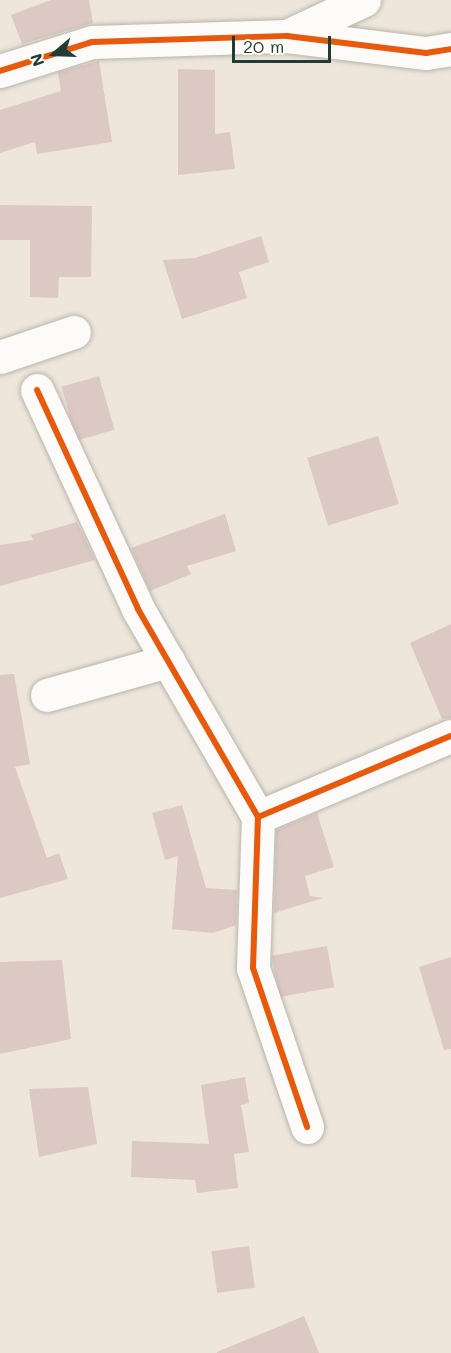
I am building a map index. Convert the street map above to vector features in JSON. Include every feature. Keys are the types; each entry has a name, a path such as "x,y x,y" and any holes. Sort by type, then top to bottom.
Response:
{"street":[{"path":"287,36 364,0"},
{"path":"0,71 92,42 287,36 426,53 451,49"},
{"path":"0,357 74,332"},
{"path":"37,390 138,609 258,817 252,968 307,1127"},
{"path":"47,695 168,662"},
{"path":"258,817 451,736"}],"building":[{"path":"51,0 89,0 93,23 22,44 11,15"},
{"path":"99,61 112,142 37,154 35,142 0,153 0,110 61,91 58,72"},
{"path":"178,69 215,70 215,134 230,132 235,169 178,175"},
{"path":"0,205 92,206 91,277 59,277 58,298 30,297 30,240 0,240"},
{"path":"261,236 269,262 239,272 247,298 182,319 163,260 195,258"},
{"path":"99,376 114,430 77,441 62,387"},
{"path":"378,436 399,504 328,526 307,458"},
{"path":"225,514 236,551 187,566 191,574 150,591 131,548"},
{"path":"77,522 95,560 0,586 0,545 33,540 31,535"},
{"path":"451,624 451,718 442,719 410,643"},
{"path":"14,674 30,764 15,767 47,858 59,853 68,879 0,898 0,675"},
{"path":"182,805 206,888 237,890 236,925 213,933 172,929 178,856 165,860 152,813"},
{"path":"317,813 334,867 305,876 310,896 323,898 274,913 276,830"},
{"path":"327,946 334,987 279,997 272,956"},
{"path":"451,957 451,1049 444,1050 419,967"},
{"path":"62,960 71,1039 0,1054 0,962"},
{"path":"245,1077 249,1103 241,1105 249,1152 234,1154 238,1188 197,1193 195,1180 131,1177 132,1141 209,1144 201,1085"},
{"path":"88,1087 97,1144 39,1157 29,1089"},
{"path":"249,1246 255,1288 217,1293 211,1251"},
{"path":"304,1316 319,1353 217,1353 217,1352"}],"cycle path":[{"path":"0,71 92,42 287,36 426,53 451,49"},
{"path":"37,390 138,609 258,817 451,736"},
{"path":"258,817 253,968 307,1127"}]}
